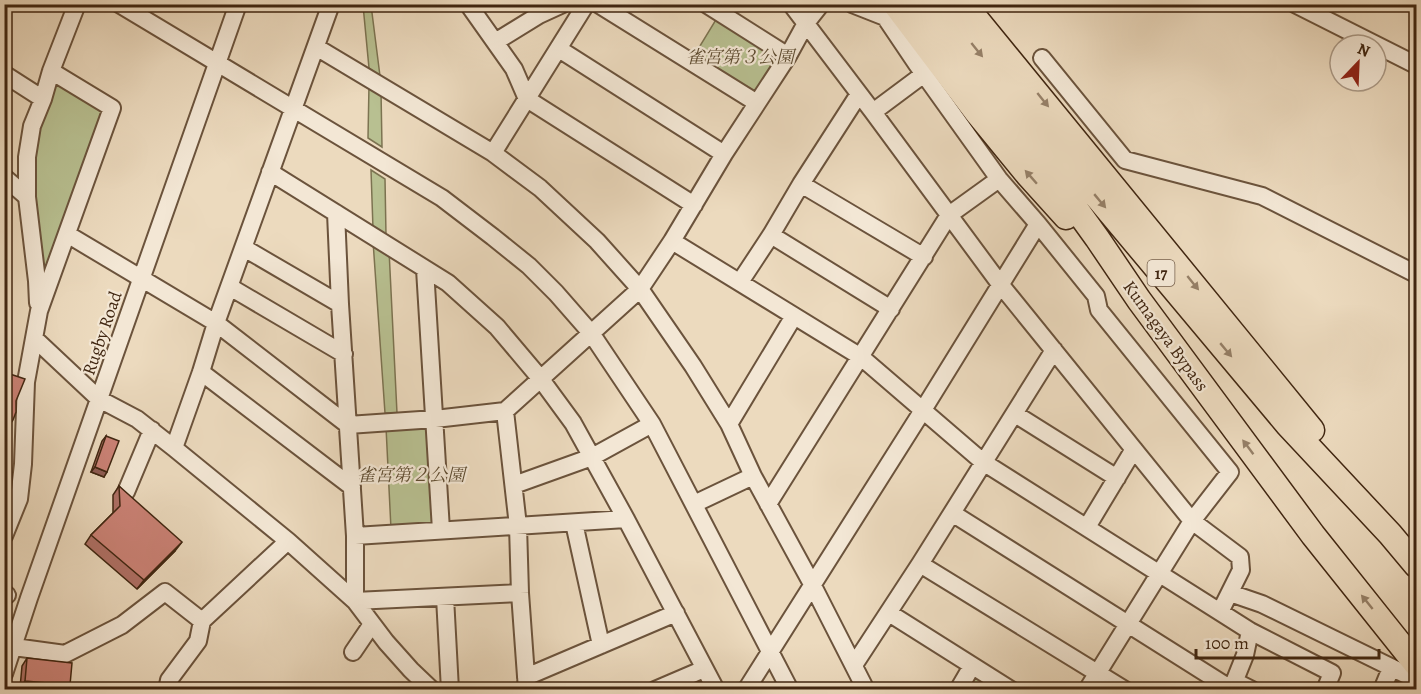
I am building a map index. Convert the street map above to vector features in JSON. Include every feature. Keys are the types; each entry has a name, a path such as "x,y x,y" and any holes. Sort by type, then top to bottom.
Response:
{"highway":[{"name":"17","path":"895,4 978,114 1028,175 1139,300"},
{"name":"Kumagaya Bypass","path":"920,4 1027,141 1139,300 1313,535 1416,664"},
{"name":"Kumagaya Bypass","path":"940,4 1077,173 1288,425 1416,565"},
{"name":"17","path":"964,4 1298,410 1390,534"}],"street":[{"path":"39,311 27,196 27,157 32,126 77,4"},
{"path":"119,4 442,198 529,266 556,293 591,333 652,424 790,690"},
{"name":"Rugby Road","path":"4,674 238,4"},
{"path":"174,448 216,323 331,4"},
{"path":"468,4 514,69 527,99 694,205"},
{"path":"495,42 539,15 563,4"},
{"path":"493,153 586,4"},
{"path":"598,4 757,103"},
{"path":"706,4 788,56"},
{"path":"791,4 1000,284 1192,521 1240,557 1241,570 1220,612"},
{"path":"67,234 216,323 348,425 505,411 640,289 788,56 806,23 821,4"},
{"path":"852,4 885,17 999,179 1096,296 1099,310 1230,472 1192,521 1087,690"},
{"path":"1295,4 1416,65"},
{"path":"316,47 493,153 540,188 597,241 640,289 693,366 729,424 753,476 866,690"},
{"path":"559,49 724,154"},
{"path":"1042,58 1125,160 1263,196 1416,274"},
{"path":"4,536 19,499 23,464 26,382 39,311 112,108 51,71"},
{"path":"4,74 43,99"},
{"path":"873,112 924,74"},
{"path":"740,282 859,94"},
{"path":"270,172 448,284 497,327 540,378 573,423 716,690"},
{"path":"4,177 27,196"},
{"path":"768,504 949,215 999,179"},
{"path":"801,184 924,257"},
{"path":"336,213 355,536 355,601"},
{"path":"746,690 1038,224"},
{"path":"771,235 891,309"},
{"path":"672,241 861,357 983,462 1250,631 1332,673 1325,690"},
{"path":"244,248 340,304"},
{"path":"425,269 441,530"},
{"path":"230,287 344,354"},
{"path":"729,424 794,316"},
{"path":"34,338 99,399 137,419 152,430 288,541 355,601 398,656 432,690"},
{"path":"854,665 921,564 1054,350"},
{"path":"201,372 352,487"},
{"path":"505,411 518,526 520,593 527,683 601,645 676,613"},
{"path":"1015,414 1117,478"},
{"path":"514,485 592,457 652,424"},
{"path":"126,492 152,430"},
{"path":"1087,527 1134,449"},
{"path":"694,504 753,476"},
{"path":"952,513 1232,687 1252,690"},
{"path":"355,536 626,519"},
{"path":"574,523 601,645"},
{"path":"167,690 169,680 198,641 202,621 288,541"},
{"path":"921,564 1125,690"},
{"path":"14,647 64,654 122,626 165,592 202,621"},
{"path":"355,601 520,593"},
{"path":"1230,593 1262,604 1411,677 1416,683"},
{"path":"445,597 450,690"},
{"path":"889,614 1011,690"},
{"path":"353,652 372,624"},
{"path":"1232,687 1245,655 1250,631"},
{"path":"958,690 972,666"},
{"path":"1382,690 1391,668"},
{"path":"655,690 704,669"}],"green space":[{"path":"363,5 371,5 380,76 369,68"},
{"name":"雀宮第３公園","path":"720,13 784,54 755,98 692,59"},
{"path":"54,80 105,111 42,287 34,209 33,162 38,131"},
{"path":"369,85 381,91 382,147 368,138"},
{"path":"371,170 385,179 386,235 373,229"},
{"path":"373,241 389,250 397,413 385,413"},
{"name":"雀宮第２公園","path":"431,424 436,524 391,529 386,427"},
{"path":"975,672 1002,690 964,690"}],"building":[{"path":"4,372 25,379 16,401 16,412 4,437"},
{"path":"106,436 119,441 107,472 95,467"},
{"path":"119,486 182,542 144,580 91,535 120,506"},
{"path":"4,595 11,599 4,610"},
{"path":"27,658 72,663 70,685 25,681"}]}
